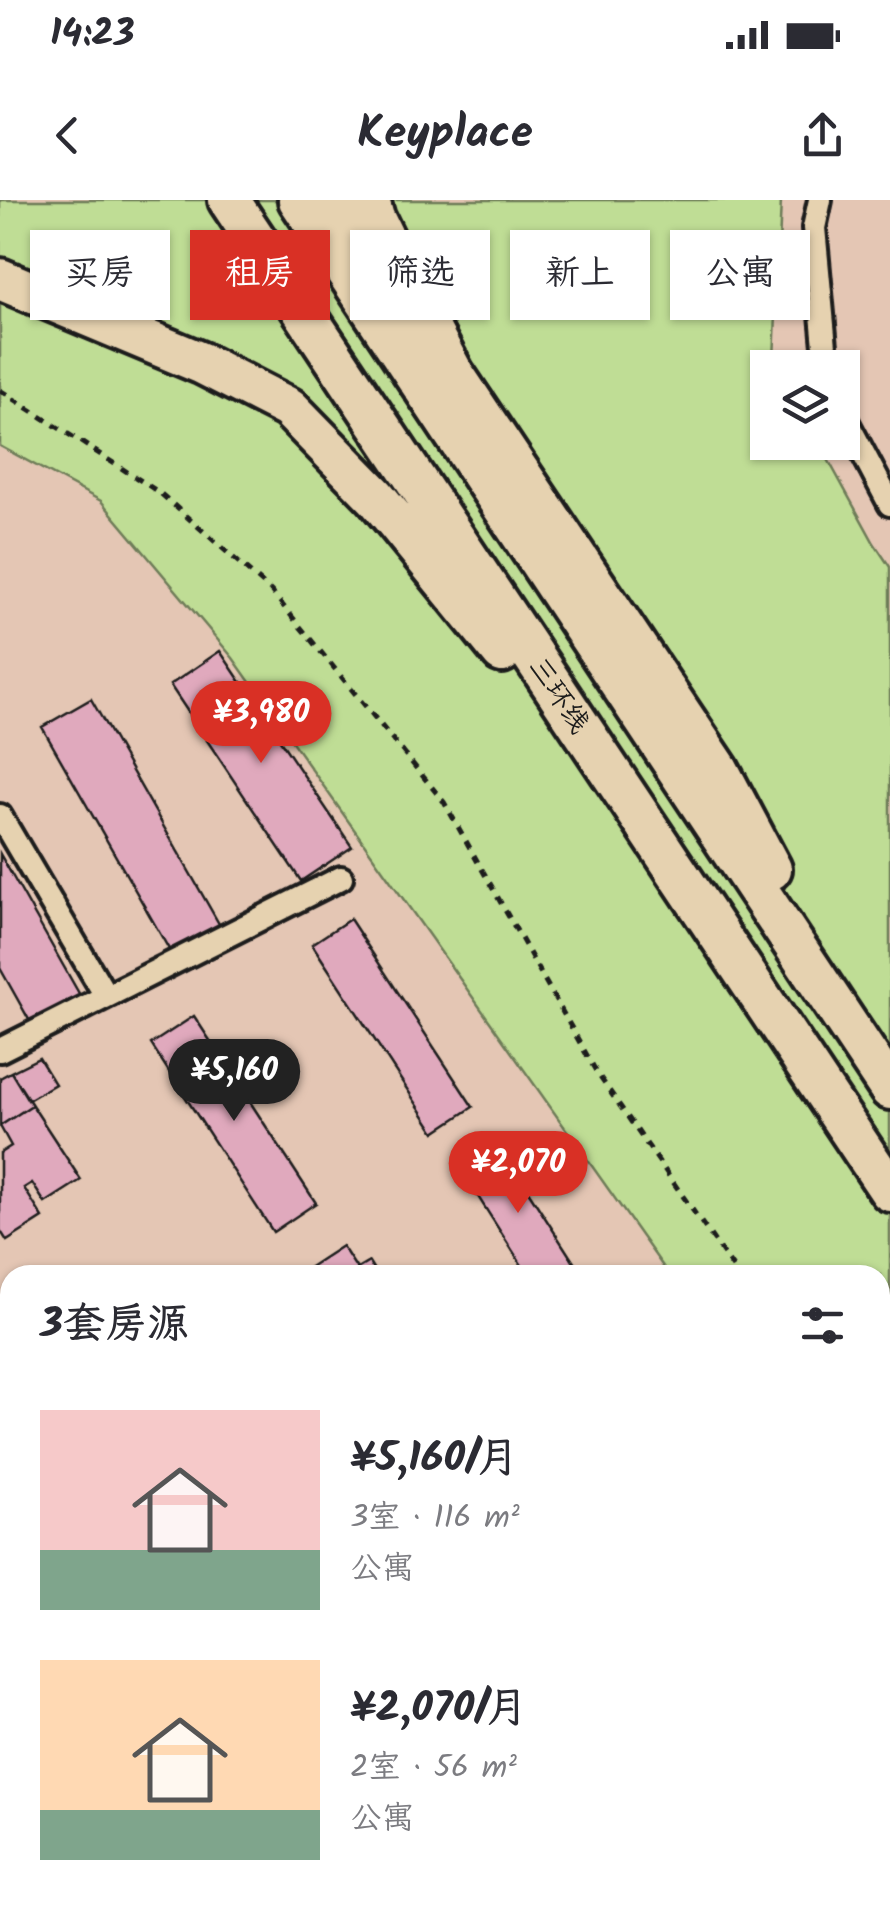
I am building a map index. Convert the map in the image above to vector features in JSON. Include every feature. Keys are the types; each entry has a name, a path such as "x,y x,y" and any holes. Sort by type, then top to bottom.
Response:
{"highway":[{"name":"三环线","path":"228,200 890,1191"},
{"path":"299,200 881,1076"},
{"path":"336,200 718,768 881,1076"},
{"path":"369,200 409,290 454,373"},
{"path":"0,279 201,363 289,408 376,497 653,838"}],"street":[{"path":"820,200 814,228 824,350"},
{"path":"860,447 890,504"},
{"path":"0,816 106,996"},
{"path":"0,1050 340,878"}],"path":[{"path":"0,390 160,494 271,591 444,802 597,1073 731,1265"}],"green space":[{"path":"0,200 781,200 780,230 670,230 670,320 776,320 774,350 750,350 750,460 828,460 890,567 890,1265 662,1265 233,658 101,501 0,446"}],"building":[{"path":"220,651 352,847 301,881 170,685"},
{"path":"91,699 223,931 174,958 42,727"},
{"path":"0,854 81,997 32,1025 0,968"},
{"path":"350,919 473,1107 435,1132 312,944"},
{"path":"194,1016 316,1203 273,1232 151,1044"},
{"path":"39,1058 55,1084 28,1100 11,1072"},
{"path":"11,1072 32,1105 0,1126 0,1078"},
{"path":"32,1105 81,1180 45,1203 32,1183 24,1188 43,1218 7,1241 0,1230 0,1153 11,1146 0,1126"},
{"path":"499,1146 576,1265 522,1265 461,1170"},
{"path":"342,1246 354,1265 313,1265"}]}
